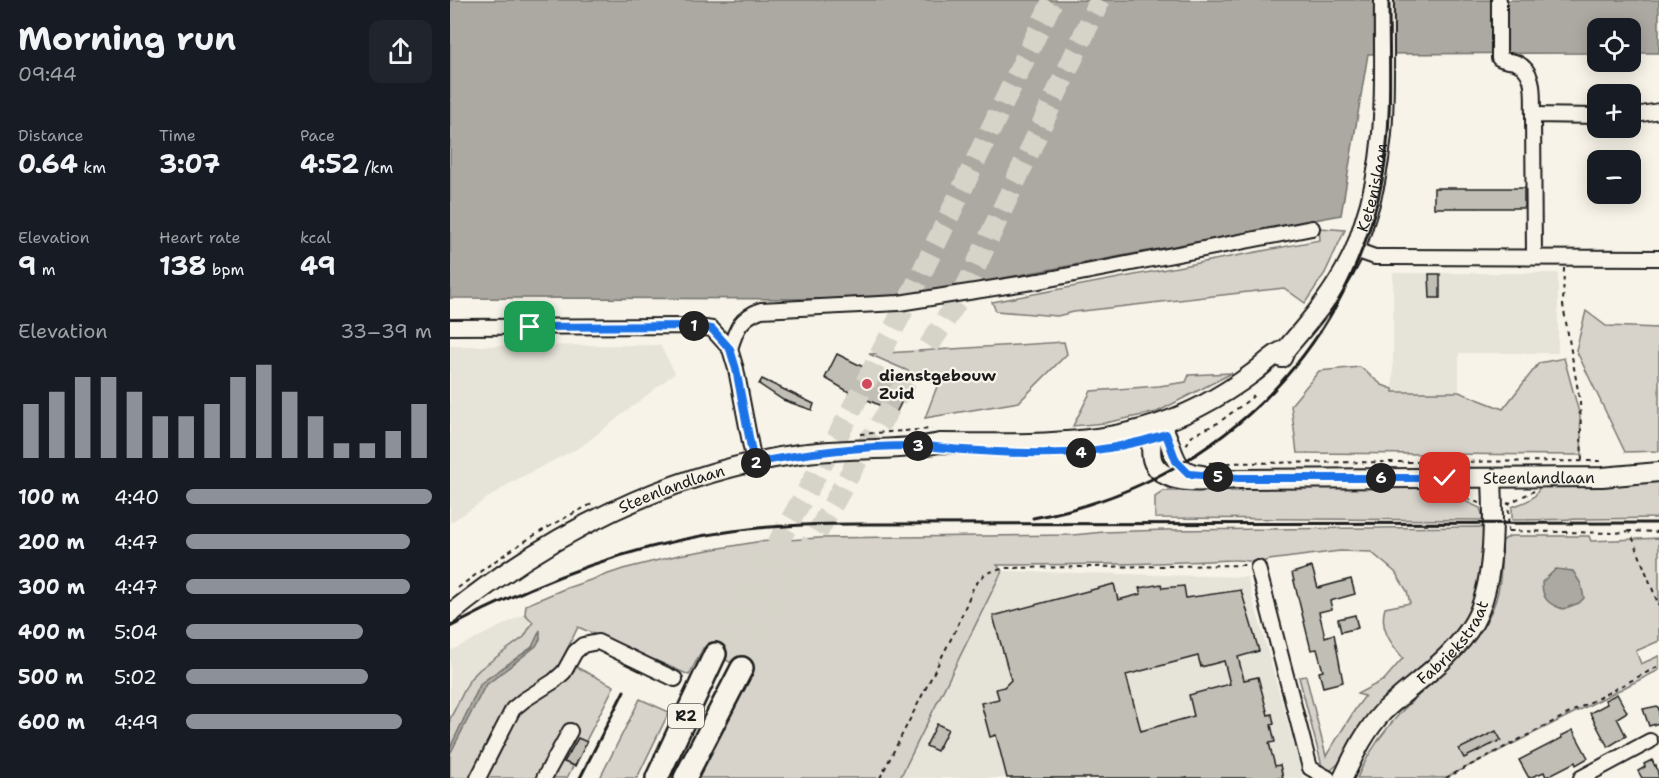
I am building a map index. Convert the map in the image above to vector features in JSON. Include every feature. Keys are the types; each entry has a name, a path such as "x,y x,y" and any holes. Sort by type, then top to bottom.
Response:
{"highway":[{"name":"R2","path":"657,778 715,654"},
{"name":"R2","path":"686,778 742,668"}],"main road":[{"name":"Ketenislaan","path":"1158,431 1230,389 1277,353 1286,349 1332,291 1355,250 1380,164 1385,105 1384,0"},
{"name":"Ketenislaan","path":"1158,431 1206,416 1250,387 1276,365 1285,355 1286,349"},
{"name":"Steenlandlaan","path":"450,614 486,586 547,545 602,516 659,491 754,463 798,454 940,443 1076,442 1158,431 1176,461 1189,474 1239,478 1492,478 1602,477 1659,472"},
{"name":"Fabriekstraat","path":"1343,778 1363,738 1382,714 1457,645 1474,622 1483,600 1490,562 1492,478"}],"street":[{"path":"1499,0 1499,58 1508,62 1516,62 1528,74 1532,82 1534,257"},
{"path":"1641,114 1659,111"},
{"path":"1533,115 1587,116"},
{"path":"730,349 736,331 748,315 761,310 899,303 1039,281 1312,228"},
{"path":"1355,250 1375,257 1659,258"},
{"path":"450,327 691,326 712,329 730,349 754,463"},
{"path":"1258,568 1307,760 1310,768 1328,778"},
{"path":"478,778 513,709 564,672 575,652 583,645 598,642 675,679"},
{"path":"544,778 570,731"},
{"path":"1581,778 1650,741"}],"path":[{"path":"1566,257 1563,304 1580,402 1582,461"},
{"path":"1186,452 1187,442 1193,435 1218,423 1250,399 1253,394 1250,387"},
{"path":"851,435 931,429"},
{"name":"Steenlandlaan","path":"1208,463 1605,461"},
{"path":"458,588 519,544 572,513 600,500"},
{"path":"1509,531 1659,532"},
{"path":"1630,531 1659,606"},
{"path":"880,778 956,629 974,586 986,573 1006,568 1179,567 1242,564 1258,568"},
{"path":"1446,778 1659,666"}],"shaded area":[{"path":"450,0 1659,0 1659,53 1641,53 1641,18 1587,18 1587,53 1368,54 1341,215 891,299 450,298"},
{"path":"1319,228 1345,230 1325,273 1305,303 1284,288 1074,312 1057,316 996,311 992,302 1320,240"},
{"path":"1393,273 1558,273 1558,353 1459,353 1459,392 1393,392"},
{"path":"1586,311 1606,326 1659,328 1659,451 1625,452 1576,350"},
{"path":"1064,342 1067,354 1019,402 925,418 938,384 869,354"},
{"path":"660,345 675,373 582,446 512,482 450,523 450,346"},
{"path":"1564,358 1580,416 1582,455 1297,453 1291,405 1319,371 1360,367 1382,385 1393,389 1393,392 1459,392 1503,409 1539,363"},
{"path":"1232,373 1157,412 1105,423 1073,426 1091,391 1159,386 1186,382 1189,375"},
{"path":"1659,480 1659,518 1512,520 1512,507 1534,497 1539,485"},
{"path":"1442,486 1443,491 1480,508 1484,520 1155,518 1155,497 1164,491 1242,491 1242,487"},
{"path":"1484,527 1483,575 1476,598 1465,619 1444,649 1360,728 1338,764 1331,770 1323,770 1299,677 1306,676 1326,756 1365,696 1357,694 1384,680 1403,658 1387,635 1383,622 1385,608 1410,603 1407,591 1395,572 1371,552 1340,551 1260,562 1238,560 997,565 1002,571 900,778 698,778 751,673 703,648 689,675 578,627 562,660 614,686 567,778 450,778 450,719 470,679 524,637 533,622 525,614 526,605 623,569 679,555 756,542 819,538 1073,535 1165,530"},
{"path":"1510,536 1589,536 1591,541 1659,538 1659,641 1636,651 1641,664 1659,656 1659,670 1445,778 1357,778 1371,751 1389,726 1452,665 1474,641 1483,627 1497,595 1502,541"},
{"path":"1556,569 1573,571 1581,584 1584,598 1579,603 1563,609 1546,600 1542,582"},
{"path":"1002,571 1247,577 1303,778 900,778"},
{"path":"525,614 533,622 524,637 511,648 450,718 450,651"},
{"path":"540,630 540,639 536,646 485,686 450,754 450,748 481,683 532,647"},
{"path":"640,699 669,712 637,778 600,778"}],"building":[{"path":"1434,188 1524,188 1524,208 1434,208"},
{"path":"1429,274 1440,274 1440,298 1430,298"},
{"name":"dienstgebouw Zuid","path":"837,354 908,389 896,413 868,400 866,402 825,378"},
{"path":"762,379 814,404 812,410 783,400 759,384"},
{"path":"1312,567 1318,588 1351,579 1355,594 1330,601 1332,609 1319,612 1325,637 1334,634 1343,682 1323,687 1319,672 1323,671 1317,649 1311,650 1292,573"},
{"path":"1114,584 1118,600 1141,594 1139,588 1161,584 1162,588 1184,586 1186,598 1241,590 1259,651 1238,657 1244,680 1258,677 1268,715 1272,714 1274,724 1271,725 1275,742 1269,743 1275,766 1280,765 1283,778 1007,778 996,735 990,737 981,703 999,699 996,689 1004,687 1011,680 993,616","holes":["1198,656 1201,667 1224,661 1230,684 1189,695 1194,716 1141,731 1126,675"]},
{"path":"1355,615 1358,628 1341,632 1338,619"},
{"path":"1617,694 1627,712 1617,718 1626,736 1608,747 1590,713 1607,704 1605,700"},
{"path":"1657,706 1659,723 1649,726 1643,709"},
{"path":"937,724 948,729 937,751 926,746"},
{"path":"1573,730 1588,758 1546,777 1544,772 1529,778 1519,760"},
{"path":"1496,731 1501,740 1464,758 1459,749"},
{"path":"578,738 587,742 575,766 564,762"},
{"path":"1652,760 1656,765 1659,778 1642,778 1638,771"}],"tunnel":[{"path":"715,654 833,445 909,299 1053,0"},
{"path":"742,668 861,454 966,287 1100,0"}],"railway":[{"path":"1033,518 1097,502 1157,477 1211,444 1260,404 1302,357 1337,304 1364,245 1382,181 1389,114 1389,0"},
{"path":"450,627 518,594 587,566 659,545 765,527 844,524 1659,523"},
{"path":"580,778 624,691"}],"place":[{"name":"dienstgebouw Zuid","path":"867,384"}],"route":[{"path":"530,327 691,326 712,329 730,349 754,463 798,454 842,449 924,446 939,449 1029,454 1077,453 1118,447 1166,434 1176,461 1189,474 1239,478 1445,478"}]}
